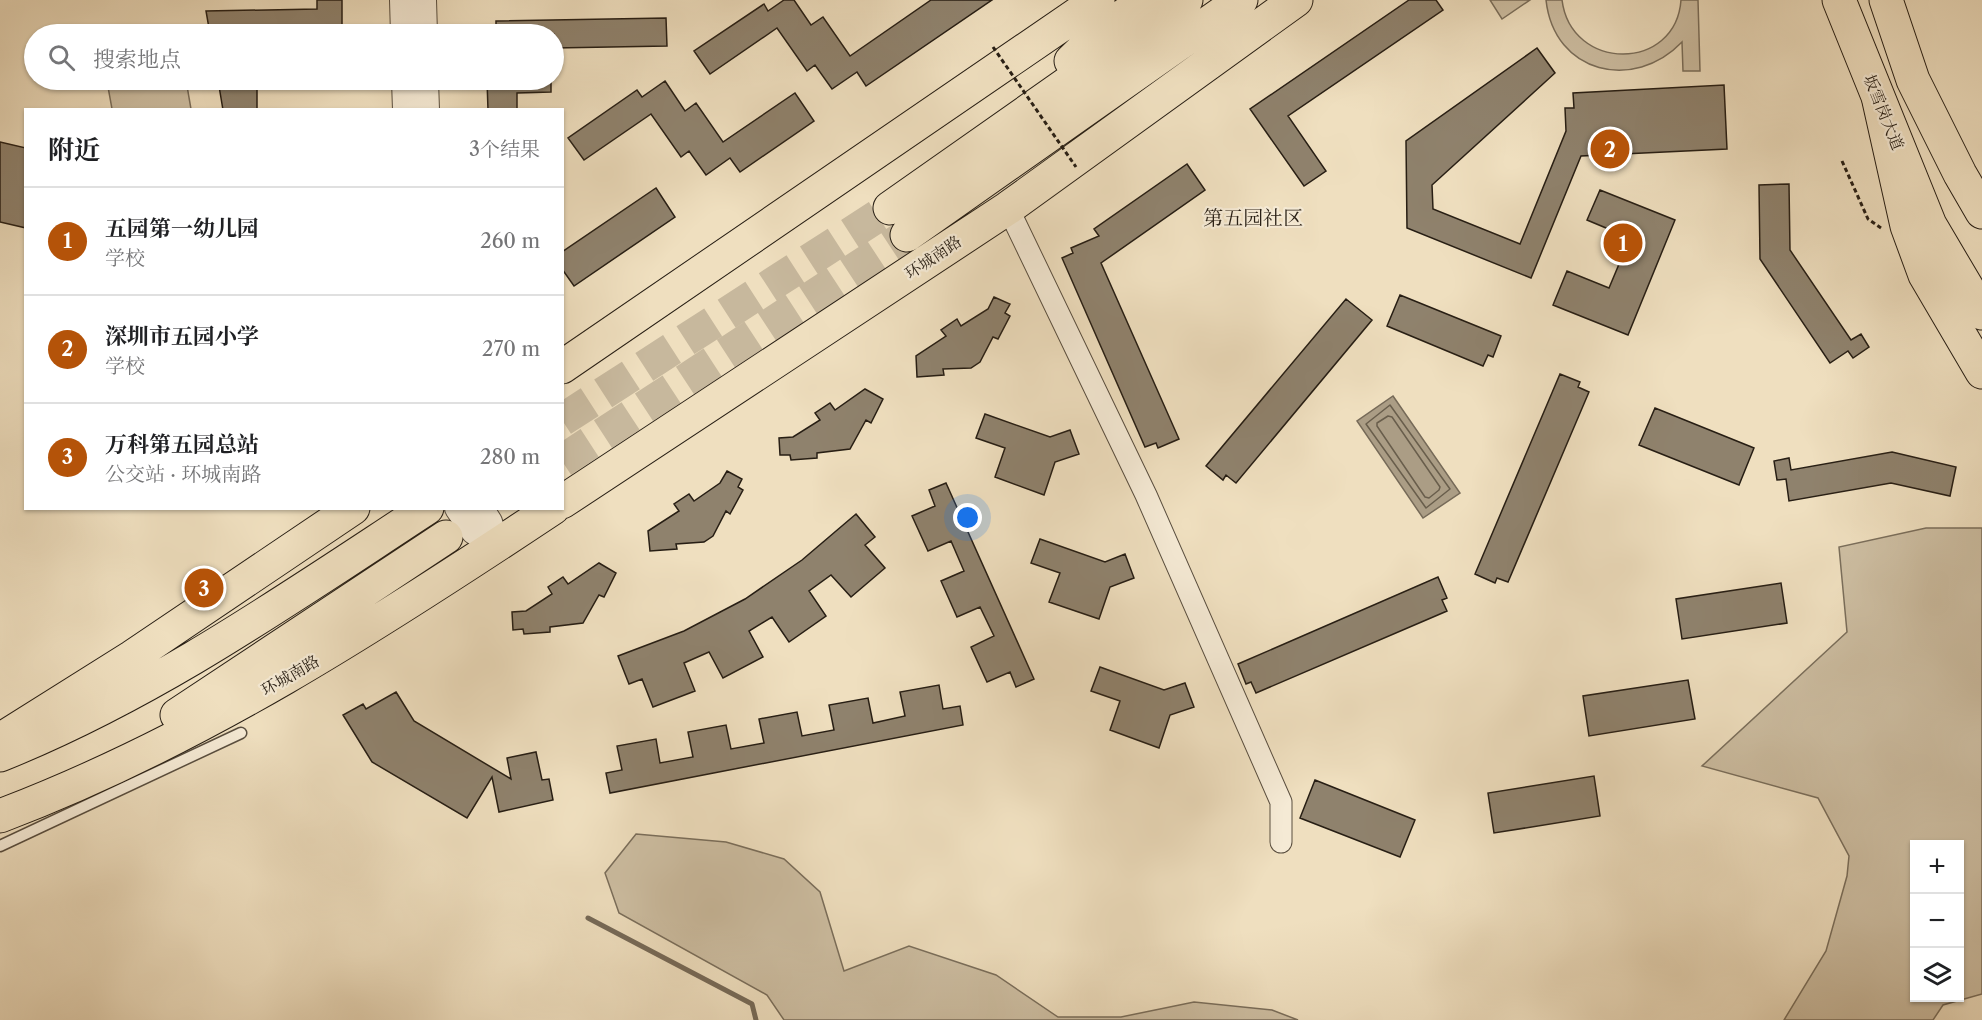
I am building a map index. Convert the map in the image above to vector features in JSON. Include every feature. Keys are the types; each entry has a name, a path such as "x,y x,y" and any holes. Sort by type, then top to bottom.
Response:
{"main road":[{"path":"564,366 1098,0"},
{"path":"1001,131 1103,30 1146,0"},
{"name":"环城南路","path":"1186,0 1001,131 898,221 1090,106 1240,0"},
{"path":"1090,106 1270,0"},
{"name":"环城南路","path":"564,501 1008,208 1296,0"},
{"name":"坂雪岗大道","path":"1839,0 1930,225 1982,313"},
{"path":"1886,0 1913,80 1960,174 1982,212"},
{"path":"1879,101 1907,226 1925,275 1982,372"},
{"path":"0,740 132,657 350,510"},
{"path":"0,755 62,730 207,652 424,510"},
{"name":"环城南路","path":"5,814 146,752 274,686 497,546 550,510"},
{"name":"环城南路","path":"5,814 137,741 452,523"}],"street":[{"path":"403,0 404,24"},
{"path":"423,0 424,24"},
{"path":"405,90 406,108"},
{"path":"425,90 426,108"},
{"path":"1008,208 1146,495 1281,802 1281,842"},
{"path":"481,510 489,522 497,546"},
{"path":"452,523 474,531 497,546"}],"lane":[{"path":"0,846 241,733"}],"path":[{"path":"993,47 1076,167"},
{"path":"1842,161 1868,219"}],"shaded area":[{"path":"1490,0 1530,0 1502,19"},
{"path":"1546,0 1562,0 1569,24 1584,40 1602,51 1623,54 1644,51 1662,40 1675,24 1681,0 1698,0 1700,71 1683,71 1682,42 1663,58 1642,67 1620,70 1599,68 1580,59 1564,45 1552,25"},
{"path":"109,90 188,90 191,108 112,108"},
{"path":"1926,528 1982,528 1982,994 1964,999 1964,840 1910,840 1910,1002 1954,1002 1943,1005 1933,1020 1784,1020 1826,951 1847,876 1849,856 1818,798 1702,766 1847,632 1839,547"},
{"path":"636,834 726,842 784,859 820,892 844,971 909,946 996,975 1058,1017 1121,1017 1194,1002 1272,1010 1298,1020 784,1020 767,995 619,913 605,873"}],"water":[{"path":"1393,396 1460,493 1423,518 1357,421"}],"building":[{"path":"317,0 342,0 342,24 208,24 206,11 317,9"},
{"path":"784,0 794,0 811,25 823,17 850,56 931,0 992,0 866,86 857,72 832,89 815,65 807,71 777,28 710,74 694,51 764,4 768,11"},
{"path":"1409,0 1436,0 1443,10 1288,116 1326,171 1304,186 1250,109"},
{"path":"666,18 667,46 564,48 564,24 496,24 496,21"},
{"path":"1537,48 1555,73 1432,185 1433,209 1520,244 1566,131 1565,108 1574,108 1573,93 1724,85 1727,149 1581,156 1531,278 1407,228 1406,141"},
{"path":"665,81 685,111 696,103 723,142 795,93 814,121 740,172 730,158 706,175 689,151 681,157 651,114 584,160 568,138 637,90 642,97"},
{"path":"220,90 257,90 257,108 223,108"},
{"path":"487,90 551,90 551,92 517,93 517,108 488,108"},
{"path":"0,142 24,148 24,228 0,222"},
{"path":"1187,164 1205,190 1101,263 1179,439 1158,448 1156,443 1145,447 1062,258 1073,253 1071,248 1099,236 1094,229"},
{"path":"1789,184 1790,250 1851,340 1861,334 1869,347 1853,358 1848,351 1830,363 1760,259 1759,185"},
{"path":"656,188 675,217 574,286 564,272 564,251"},
{"path":"1600,190 1675,220 1628,335 1553,305 1567,271 1609,288 1630,238 1587,220"},
{"path":"1400,295 1501,336 1493,357 1488,355 1483,366 1387,326"},
{"path":"994,297 1010,304 1005,313 1010,316 998,339 993,337 980,362 971,368 943,369 944,375 917,377 916,356 946,336 941,330 957,319 961,326 988,309"},
{"path":"1346,299 1372,320 1236,483 1226,475 1223,480 1206,466"},
{"path":"1560,374 1580,382 1578,387 1589,392 1508,582 1497,578 1495,583 1475,574"},
{"path":"865,389 883,399 871,423 866,420 850,449 817,453 817,458 791,460 790,455 780,455 779,438 793,437 820,420 815,413 830,403 835,410"},
{"path":"1655,408 1754,448 1739,485 1639,445"},
{"path":"985,414 1050,437 1070,430 1079,454 1055,462 1044,495 995,477 1005,448 976,438"},
{"path":"1892,452 1956,467 1950,496 1891,483 1789,501 1786,479 1777,480 1774,461 1789,458 1791,470"},
{"path":"727,471 742,479 738,487 743,490 730,514 726,511 713,536 704,542 676,544 677,549 650,551 648,531 679,511 674,504 689,494 694,501 720,483"},
{"path":"946,483 1034,679 1016,687 1010,672 987,682 971,647 994,636 980,607 957,617 941,581 964,571 951,541 928,551 912,516 935,506 929,490"},
{"path":"856,514 875,537 865,545 885,568 851,597 831,575 809,591 826,616 789,642 772,617 749,631 763,657 723,678 709,652 684,663 695,691 653,707 642,679 629,684 618,656 684,631 745,599 802,560"},
{"path":"1040,539 1105,562 1125,554 1134,578 1110,587 1099,619 1049,602 1060,573 1031,563"},
{"path":"599,563 616,573 604,597 599,595 583,623 550,627 550,632 524,634 523,629 513,630 512,612 526,611 552,594 548,587 563,577 568,584"},
{"path":"1438,577 1447,598 1442,600 1447,611 1256,693 1251,682 1246,684 1238,664"},
{"path":"1781,583 1787,623 1682,639 1676,599"},
{"path":"1100,667 1164,690 1185,683 1194,707 1170,715 1159,748 1110,730 1120,701 1091,691"},
{"path":"1688,680 1695,719 1589,736 1583,696"},
{"path":"939,685 943,709 960,706 963,725 610,793 606,773 622,770 617,746 656,739 660,763 693,757 688,732 726,725 731,749 764,743 759,719 797,712 802,736 834,730 829,705 868,698 873,723 905,716 900,692"},
{"path":"396,692 414,721 511,779 507,758 536,752 542,780 549,779 553,800 499,812 492,777 467,818 372,762 343,715 363,704 366,709"},
{"path":"1594,776 1600,816 1494,833 1488,793"},
{"path":"1315,780 1415,820 1400,857 1300,818"}],"waterway":[{"path":"588,918 752,1004 756,1020"}],"tunnel":[{"path":"564,419 890,208"},
{"path":"564,460 907,235"}],"place":[{"name":"深圳市五园小学","path":"1610,149"},
{"name":"五园第一幼儿园","path":"1623,243"},
{"name":"万科第五园总站","path":"204,588"}],"district":[{"name":"第五园社区","path":"1253,218"}]}
